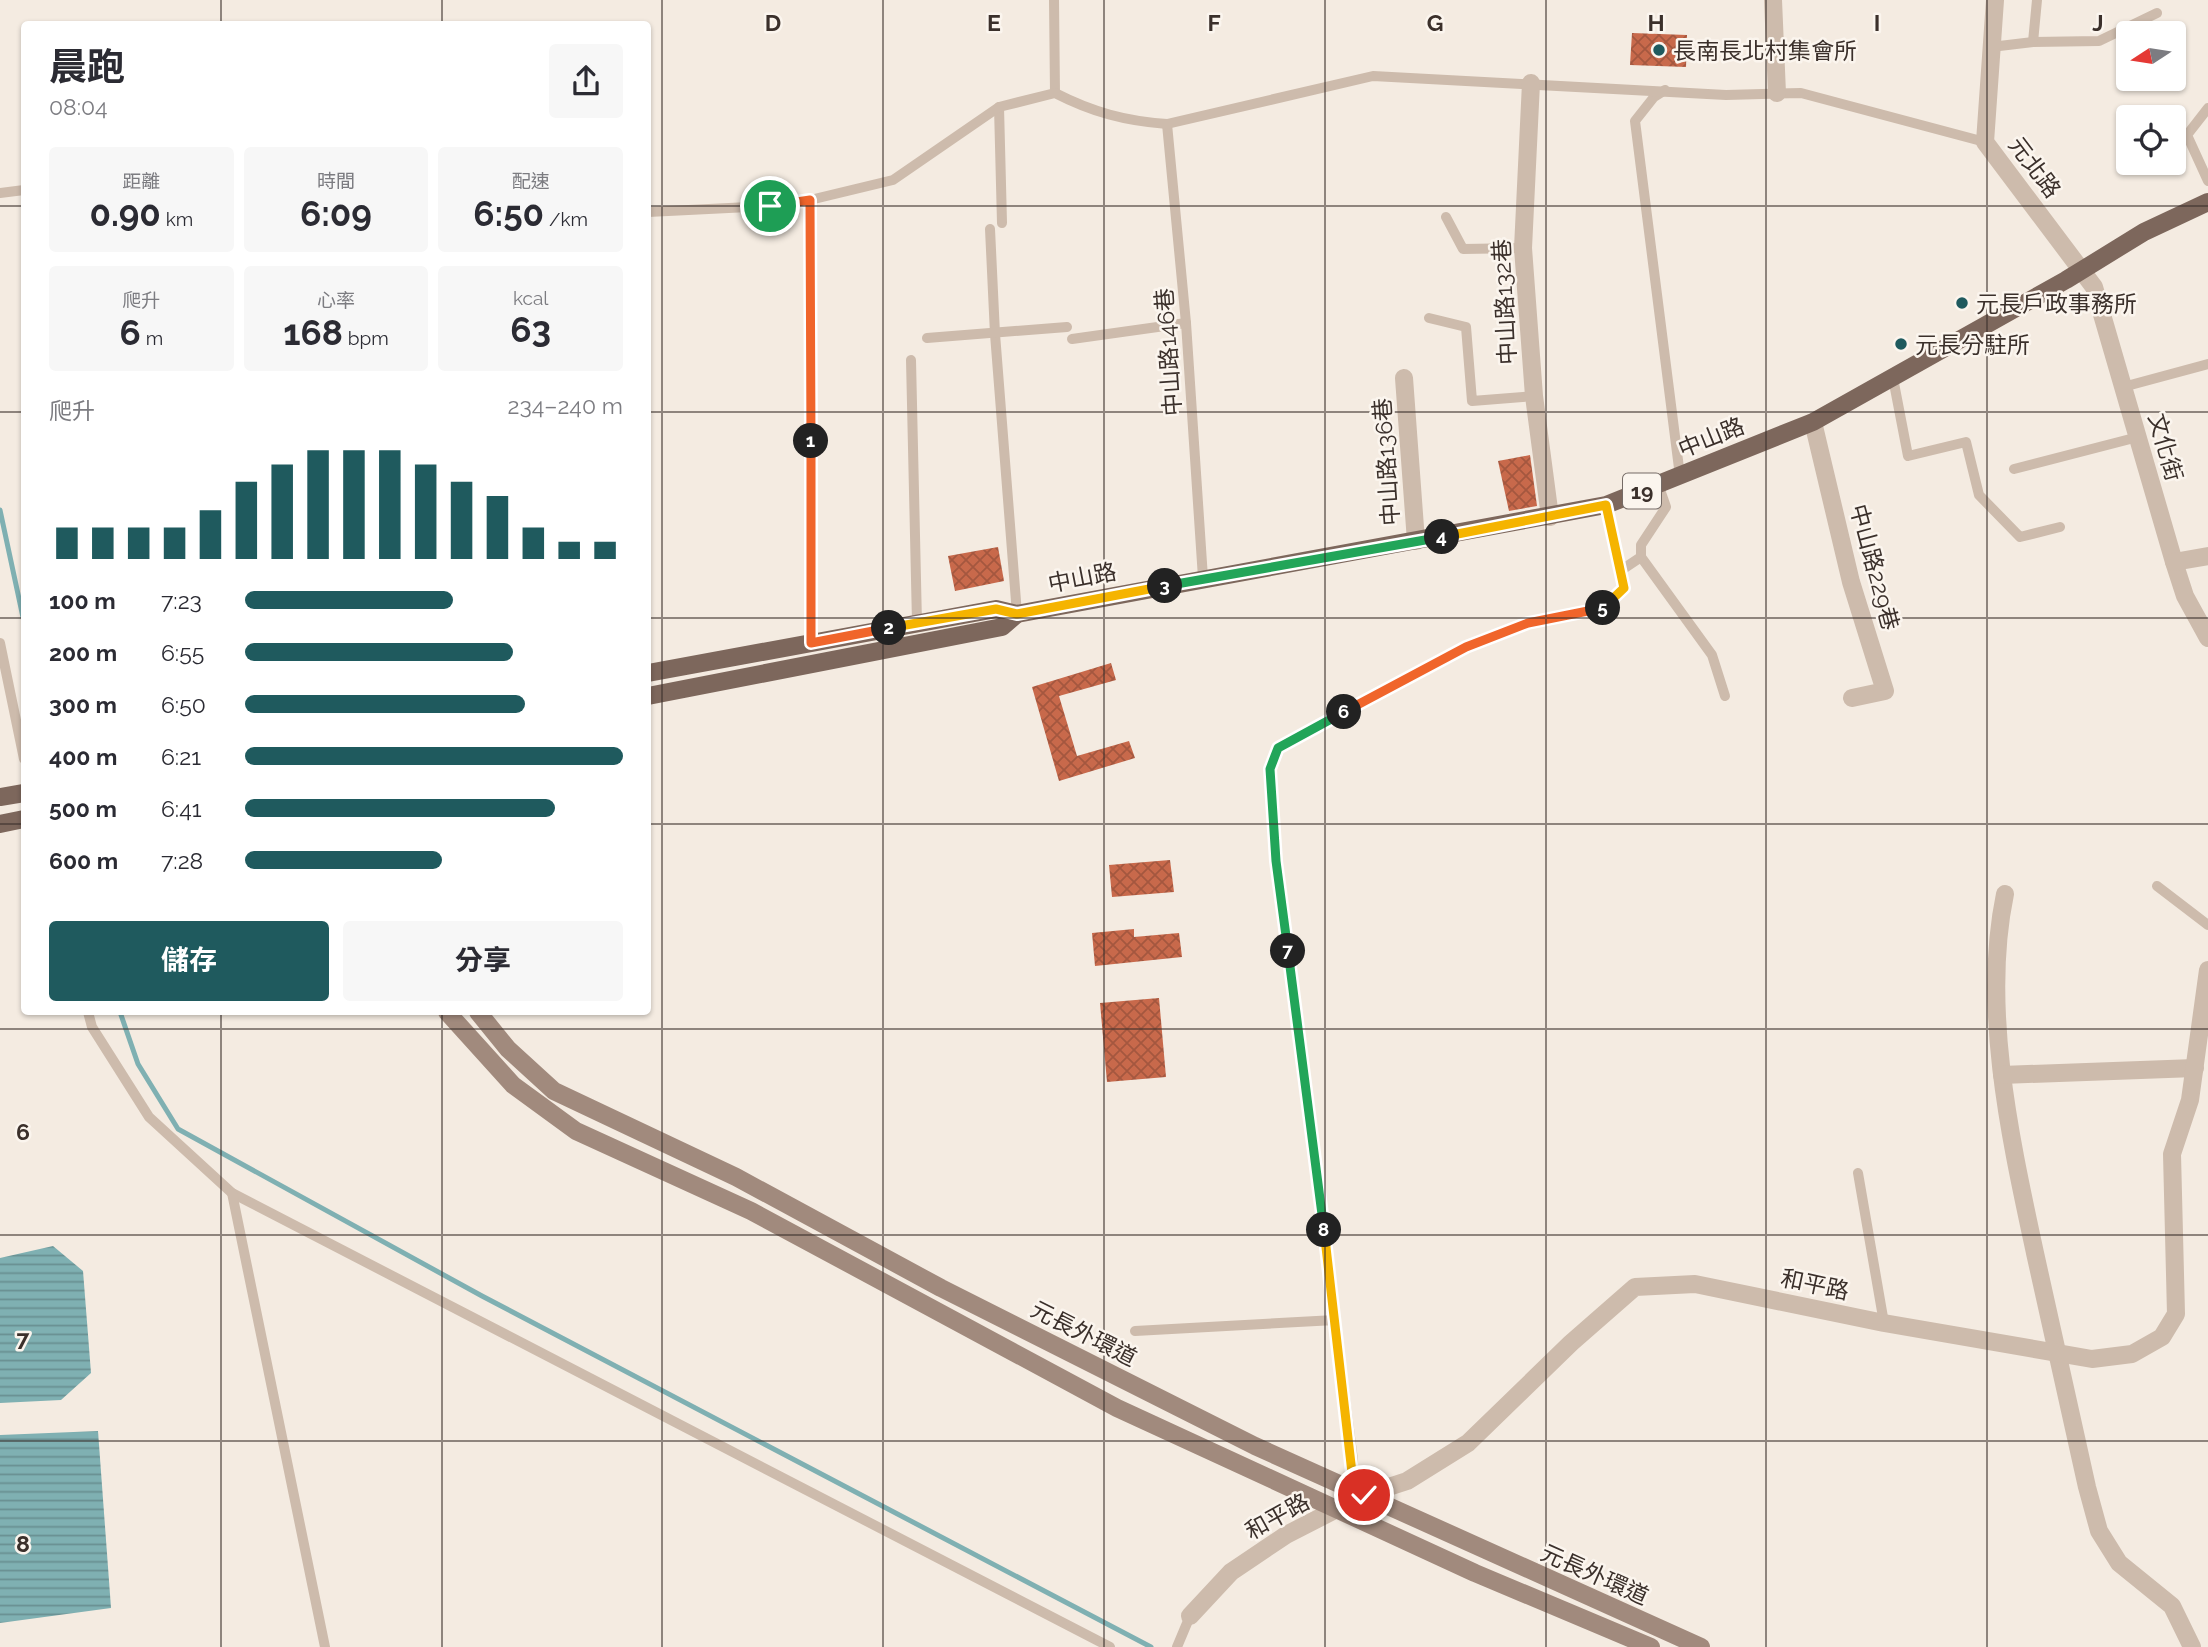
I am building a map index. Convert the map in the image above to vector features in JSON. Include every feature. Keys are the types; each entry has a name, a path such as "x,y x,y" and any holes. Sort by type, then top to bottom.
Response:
{"main road":[{"name":"中山路","path":"651,672 996,609 1017,614 1606,505 1813,422 2066,280 2082,267 2144,232 2208,202"},
{"name":"中山路","path":"651,695 1002,627 1017,614"},
{"path":"0,797 21,794"},
{"path":"0,824 21,820"}],"street":[{"path":"1773,0 1777,93"},
{"name":"元北路","path":"1995,0 1985,142 2082,267"},
{"name":"中山路132巷","path":"1531,83 1523,248 1534,396 1550,517"},
{"name":"文化街","path":"2082,267 2094,287 2185,596 2208,638"},
{"name":"中山路136巷","path":"1404,378 1416,541"},
{"name":"中山路229巷","path":"1813,422 1851,582 1885,691 1852,698"},
{"path":"2174,562 2208,556"},
{"path":"2005,894 1997,930 2002,1075 2009,1132 2099,1531 2119,1563 2172,1605 2192,1647"},
{"name":"和平路","path":"1190,1616 1231,1572 1286,1535 1339,1510 1359,1493 1407,1481 1468,1443 1571,1343 1635,1287 1695,1284 1884,1323 2092,1359 2132,1354 2162,1337 2176,1314 2172,1154 2190,1100 2208,970"},
{"name":"元長外環道","path":"450,1015 513,1085 576,1131 751,1211 1117,1408 1475,1573 1651,1647"},
{"name":"元長外環道","path":"480,1015 508,1049 554,1091 736,1177 941,1288 1255,1446 1701,1647"},
{"path":"2002,1075 2195,1068"}],"lane":[{"path":"1054,0 1055,93"},
{"path":"2033,42 2037,0"},
{"path":"1991,47 2033,42 2099,41 2157,13"},
{"path":"651,212 770,206 810,200 893,180 999,107 1055,93 1092,112 1134,122 1167,124 1373,76 1726,95 1801,93 1985,142"},
{"path":"1665,90 1654,97 1635,121 1680,476"},
{"path":"999,107 1002,223"},
{"path":"2208,108 2187,135 2208,181"},
{"name":"中山路146巷","path":"1167,124 1186,323 1203,578"},
{"path":"0,193 21,190"},
{"path":"810,200 811,643"},
{"path":"1446,217 1463,250 1523,248"},
{"path":"990,229 995,334 1017,614"},
{"path":"1429,318 1466,327 1472,401 1534,396"},
{"path":"1072,339 1186,323"},
{"path":"927,338 1066,327"},
{"path":"911,360 918,623"},
{"path":"2123,387 2208,364"},
{"path":"1894,378 1908,456 1966,442 1979,495 2020,537 2060,527"},
{"path":"2014,469 2138,437"},
{"path":"1658,484 1665,507 1641,545 1641,557 1712,655 1725,696"},
{"path":"1359,1493 1276,861 1270,769 1278,748 1466,647 1528,623 1601,609 1624,588 1606,505"},
{"path":"1620,571 1641,557"},
{"path":"0,643 21,744"},
{"path":"2157,886 2208,925"},
{"path":"89,1015 92,1027 149,1117 232,1193 1110,1647"},
{"path":"1858,1173 1884,1323"},
{"path":"232,1193 325,1647"},
{"path":"1135,1331 1335,1320"},
{"path":"1177,1647 1190,1616"}],"water":[{"path":"53,1246 83,1271 91,1373 61,1400 0,1403 0,1258"},
{"path":"98,1431 111,1608 0,1623 0,1435"}],"building":[{"name":"長南長北村集會所","path":"1632,33 1687,35 1686,67 1630,65"},
{"path":"1530,455 1537,506 1509,511 1498,461"},
{"path":"998,547 1004,581 955,591 948,556"},
{"path":"1111,663 1116,680 1059,696 1077,756 1129,741 1135,758 1059,781 1032,687"},
{"path":"1170,860 1174,892 1112,897 1109,865"},
{"path":"1134,929 1134,937 1179,933 1182,957 1095,966 1092,933"},
{"path":"1159,998 1166,1077 1107,1082 1100,1003"}],"waterway":[{"path":"0,510 21,608"},
{"path":"121,1015 138,1064 178,1129 482,1296 1151,1647"}],"place":[{"name":"長南長北村集會所","path":"1659,50"},
{"name":"元長戶政事務所","path":"1962,303"},
{"name":"元長分駐所","path":"1901,344"}],"route":[{"path":"770,206 810,200 811,643 996,609 1017,614 1606,505 1624,588 1601,609 1528,623 1466,647 1278,748 1270,769 1276,861 1353,1460 1354,1490 1364,1495"}]}
